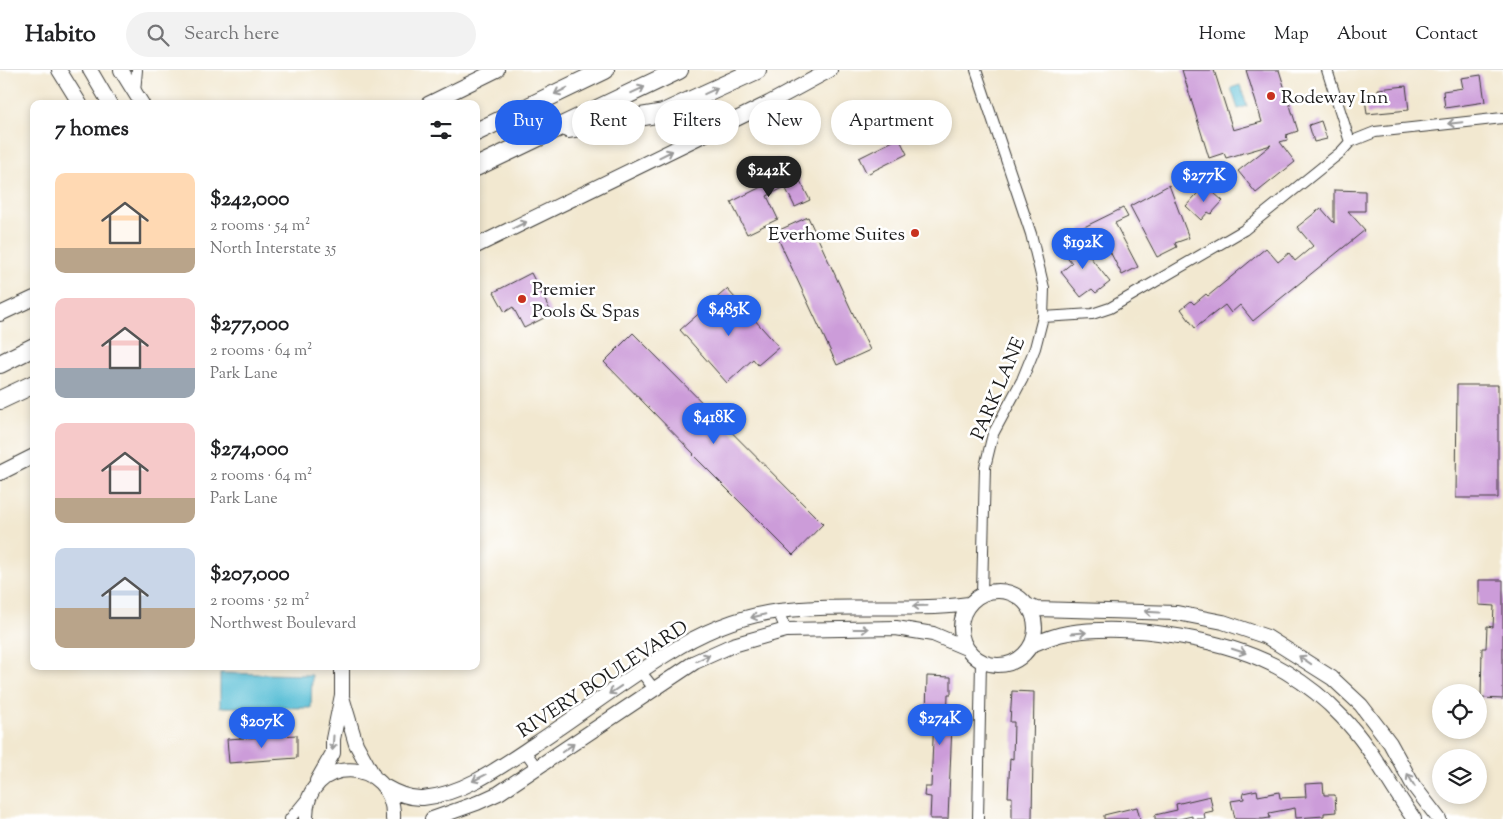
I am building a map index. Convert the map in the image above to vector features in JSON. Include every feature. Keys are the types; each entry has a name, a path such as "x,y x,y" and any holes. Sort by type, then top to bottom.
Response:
{"highway":[{"path":"480,130 605,70"},
{"path":"562,125 679,70"},
{"path":"562,130 663,113 757,70"},
{"path":"480,165 521,145"},
{"path":"0,364 30,349"},
{"path":"0,400 30,386"}],"street":[{"path":"59,70 78,100"},
{"path":"90,70 108,100"},
{"path":"121,70 138,98"},
{"path":"137,70 138,98"},
{"path":"436,100 497,70"},
{"path":"480,244 760,108 830,70"},
{"name":"PARK LANE","path":"976,70 1040,263 1044,288 1043,317 1035,348 1022,380 993,434 985,467 982,594"},
{"path":"1327,70 1350,142"},
{"path":"1043,317 1092,314 1110,308 1244,230 1341,152 1350,142 1375,132 1503,118"},
{"path":"0,314 30,300"},
{"path":"0,473 30,458"},
{"path":"1414,819 1343,717 1286,672 1249,654 1221,645 1161,633 1115,631 1068,633 1032,645 1020,658 1011,663 994,665 981,661 966,648 960,630 961,622 969,604 982,594 1000,591 1010,593 1026,605 1036,609 1177,613 1223,622 1267,637 1332,678 1361,705 1390,743 1413,785 1439,819"},
{"name":"RIVERY BOULEVARD","path":"312,791 334,772 348,770 362,771 379,782 410,797 423,798 467,785 525,751 667,654 718,628 778,611 969,604"},
{"path":"1026,605 1031,612 1035,626 1032,645"},
{"path":"778,611 786,630"},
{"name":"RIVERY BOULEVARD","path":"432,819 492,796 695,662 733,645 786,630 896,628 933,634 966,648"},
{"path":"978,819 981,661"},
{"path":"290,819 312,791 333,753 333,739 342,695 342,670"},
{"path":"641,672 654,690"},
{"path":"342,695 356,744 390,797 393,819"},
{"path":"525,751 537,768"},
{"path":"306,819 312,791"}],"water":[{"path":"1240,85 1247,106 1238,109 1231,88"},
{"path":"220,673 312,675 311,708 220,707"}],"building":[{"name":"Rodeway Inn","path":"1182,70 1214,70 1233,130 1262,122 1246,70 1279,70 1298,131 1286,135 1287,140 1280,142 1295,162 1256,193 1238,171 1271,145 1226,158 1224,153 1209,158"},
{"path":"1481,75 1485,102 1445,108 1443,91 1463,88 1461,78"},
{"path":"1406,86 1409,110 1367,114 1365,98 1378,97 1378,89"},
{"path":"1321,121 1327,139 1314,142 1309,125"},
{"path":"885,145 902,145 907,154 867,174 859,158"},
{"path":"778,158 785,173 794,169 810,200 795,207 785,187 767,196 778,219 747,234 731,202 774,179 766,164"},
{"path":"1169,185 1189,238 1175,243 1177,247 1157,257 1130,206"},
{"path":"1205,185 1223,201 1211,214 1208,212 1201,220 1186,206"},
{"path":"1334,190 1365,191 1365,211 1348,211 1365,230 1253,321 1240,305 1231,313 1225,305 1195,328 1181,309 1191,301 1194,304 1206,294 1208,296 1266,248 1278,262 1289,253 1295,261 1313,246 1297,227 1321,208 1334,223"},
{"path":"1123,208 1128,217 1115,223 1138,267 1122,275 1100,232 1085,239 1080,229"},
{"path":"808,217 870,350 837,365 775,232"},
{"path":"1075,238 1110,282 1096,293 1092,289 1081,297 1061,272 1072,263 1061,249"},
{"name":"Premier Pools & Spas","path":"531,273 552,314 524,328 513,307 505,312 494,292"},
{"path":"727,289 779,347 758,365 753,359 727,383 680,330"},
{"path":"633,333 823,524 793,555 604,362"},
{"path":"1457,385 1498,385 1498,498 1456,498"},
{"path":"1479,580 1503,580 1503,699 1487,698 1487,684 1481,684 1482,648 1486,648 1487,626 1493,627 1494,606 1479,605"},
{"path":"927,676 951,677 951,694 948,694 947,724 952,725 948,819 930,819 931,797 924,796 925,787 931,787 934,716 926,715"},
{"path":"1012,691 1034,692 1032,819 1012,819 1012,797 1008,797 1010,758 1013,759 1014,722 1010,722"},
{"path":"297,735 297,758 229,763 227,739"},
{"path":"1323,783 1324,795 1335,795 1336,812 1324,813 1324,816 1296,818 1295,808 1269,813 1270,818 1235,819 1231,801 1244,799 1243,793 1257,790 1258,796 1279,792 1280,798 1306,797 1305,784"},
{"path":"1210,796 1213,811 1204,813 1205,819 1192,819 1192,816 1179,819 1155,819 1155,815 1177,810 1176,804"},
{"path":"1137,807 1140,819 1104,819 1104,815"}],"place":[{"name":"Rodeway Inn","path":"1271,96"},
{"name":"Everhome Suites","path":"915,233"},
{"name":"Premier Pools & Spas","path":"522,299"}]}
